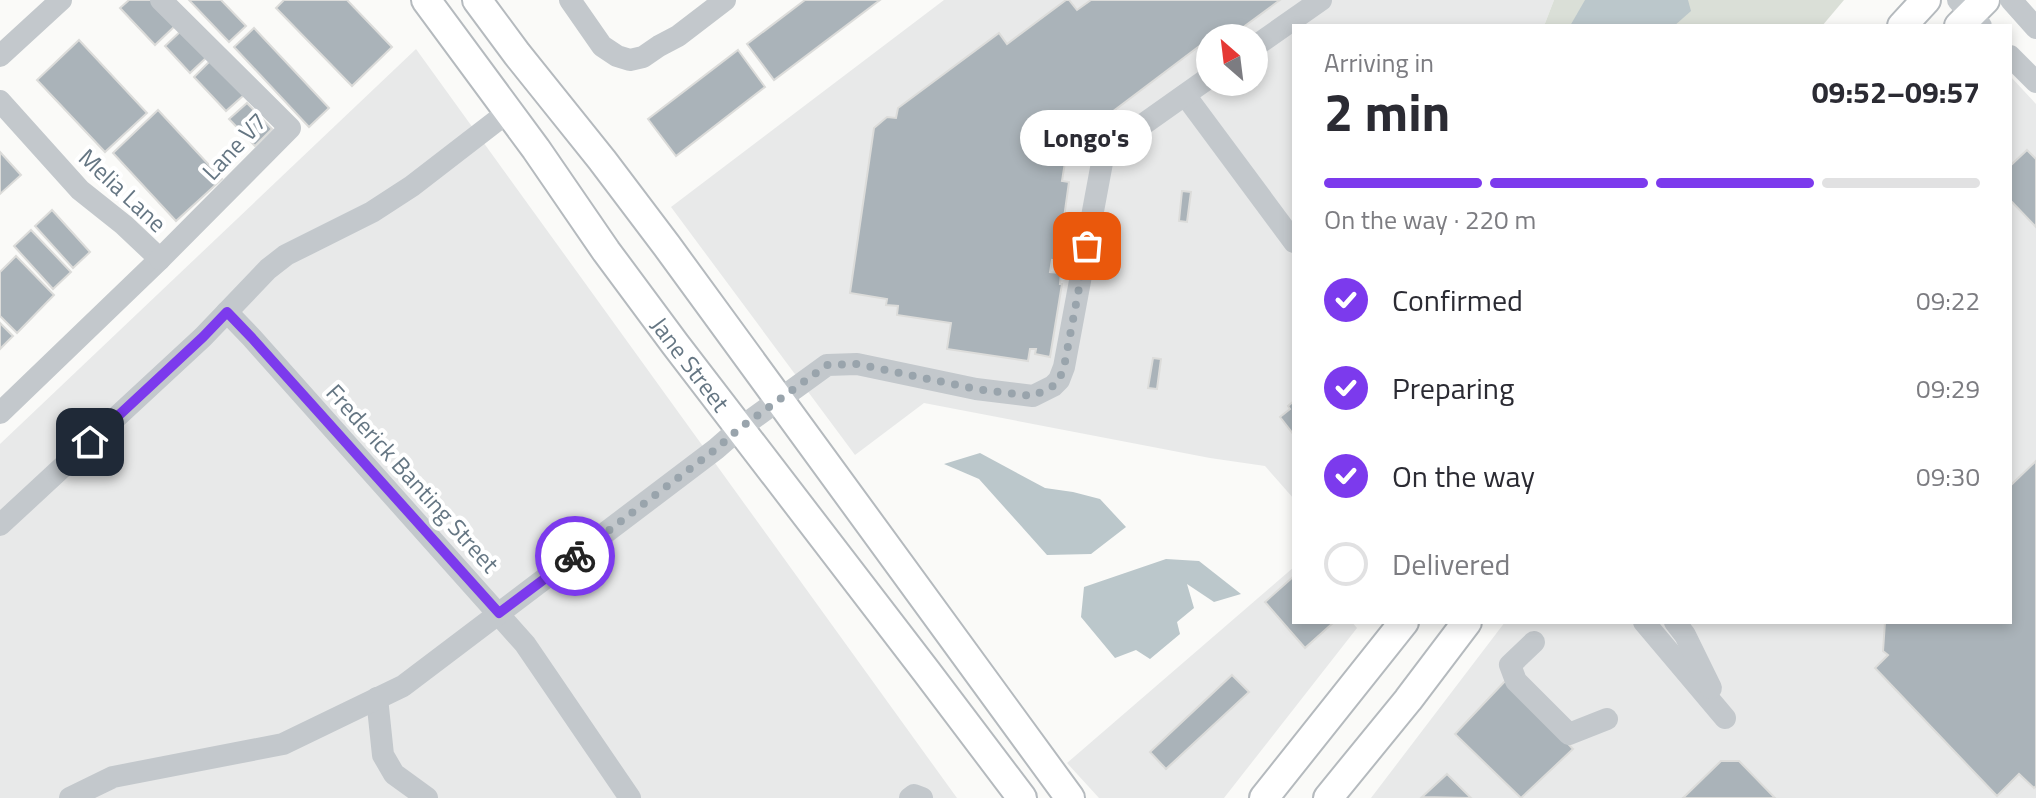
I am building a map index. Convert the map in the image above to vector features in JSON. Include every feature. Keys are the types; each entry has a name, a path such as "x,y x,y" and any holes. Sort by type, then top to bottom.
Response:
{"main road":[{"name":"Jane Street","path":"426,0 658,320 760,414 1070,798"},
{"name":"Jane Street","path":"477,0 602,160 760,414 1022,798"},
{"path":"1904,24 1926,0"},
{"path":"1264,798 1402,624"},
{"path":"1328,798 1465,624"}],"street":[{"path":"0,56 61,0"},
{"name":"Lane V7","path":"160,259 290,128 161,0"},
{"path":"570,0 602,46 630,60 643,57 678,36 725,0"},
{"path":"1268,37 1321,0"},
{"path":"2011,0 2036,28"},
{"path":"2012,58 2036,82"},
{"path":"70,798 113,777 283,744 403,686 827,365 857,364 976,389 1033,396 1053,386 1064,367 1104,152 1196,87"},
{"path":"1185,95 1292,239"},
{"name":"Melia Lane","path":"0,101 80,190 160,259 0,413"},
{"path":"0,525 203,337 268,269 286,255 412,186 508,112"},
{"name":"Frederick Banting Street","path":"227,312 525,644 630,798"},
{"path":"1646,624 1725,718 1685,635 1677,624"},
{"path":"1534,642 1510,665 1516,681 1569,734 1607,719"},
{"path":"377,698 383,755 394,774 427,798"},
{"path":"910,798 914,795 922,798"}],"shaded area":[{"path":"944,0 1554,0 1545,24 1292,24 1292,497 1265,466 924,403 855,455 671,207"},
{"path":"1554,0 1844,0 1824,24 1545,24"},
{"path":"1585,0 1688,0 1691,11 1676,24 1571,24"},
{"path":"416,49 957,798 0,798 0,444"},
{"path":"2012,78 2036,104 2036,798 1371,798 1503,624 2012,624"},
{"path":"980,453 1045,488 1100,499 1126,527 1091,554 1047,555 979,479 944,464"},
{"path":"1166,559 1199,561 1241,594 1214,602 1187,584 1194,608 1177,622 1180,634 1150,659 1136,650 1115,658 1081,617 1084,587"},
{"path":"1292,569 1292,624 1354,624 1357,628 1224,798 1099,798 1067,763"}],"building":[{"path":"129,0 154,0 177,24 155,45 120,8"},
{"path":"189,0 221,0 246,26 229,42"},
{"path":"284,0 347,0 392,47 352,86 276,8"},
{"path":"805,0 880,0 774,80 747,44"},
{"path":"1066,0 1077,10 1091,0 1280,0 1247,24 1196,24 1196,49 1063,149 1059,144 1057,155 1066,156 1062,181 1069,182 1058,261 1052,260 1050,272 1061,273 1062,284 1050,357 1035,354 1036,349 1030,349 1028,361 947,349 951,323 897,315 898,306 886,305 887,299 850,293 874,128 887,117 896,118 898,108 999,33 1007,44"},
{"path":"254,28 329,108 309,127 234,47"},
{"path":"183,29 208,56 190,73 165,46"},
{"path":"79,40 147,113 105,152 37,80"},
{"path":"738,50 765,87 676,156 648,119"},
{"path":"211,60 244,95 226,111 194,77"},
{"path":"247,103 272,129 255,146 229,119"},
{"path":"158,110 222,179 176,221 113,153"},
{"path":"2027,150 2036,159 2036,227 2012,202 2012,164"},
{"path":"0,152 21,175 0,194"},
{"path":"1182,191 1191,192 1187,222 1179,221"},
{"path":"52,210 90,252 73,268 35,226"},
{"path":"31,230 71,272 53,289 14,246"},
{"path":"16,256 54,295 17,333 0,316 0,272"},
{"path":"0,323 13,336 0,349"},
{"path":"1153,358 1161,359 1157,389 1148,388"},
{"path":"1292,403 1292,432 1280,417 1290,409 1288,406"},
{"path":"2036,461 2036,786 2034,788 2019,774 1997,796 1875,668 1888,655 1883,651 1885,624 2012,624 2012,484"},
{"path":"1292,578 1292,624 1332,624 1305,648 1265,602"},
{"path":"1232,675 1249,692 1166,769 1150,752"},
{"path":"1507,679 1573,749 1521,798 1455,734"},
{"path":"1721,761 1739,761 1775,798 1683,798"},
{"path":"1447,774 1471,798 1422,797"}],"way so far":[{"path":"575,556 827,365 857,364 976,389 1033,396 1053,386 1064,367 1087,246"}],"place":[{"name":"Longo's","path":"1087,246"}],"route":[{"path":"90,442 227,312 499,613 575,556"}]}
